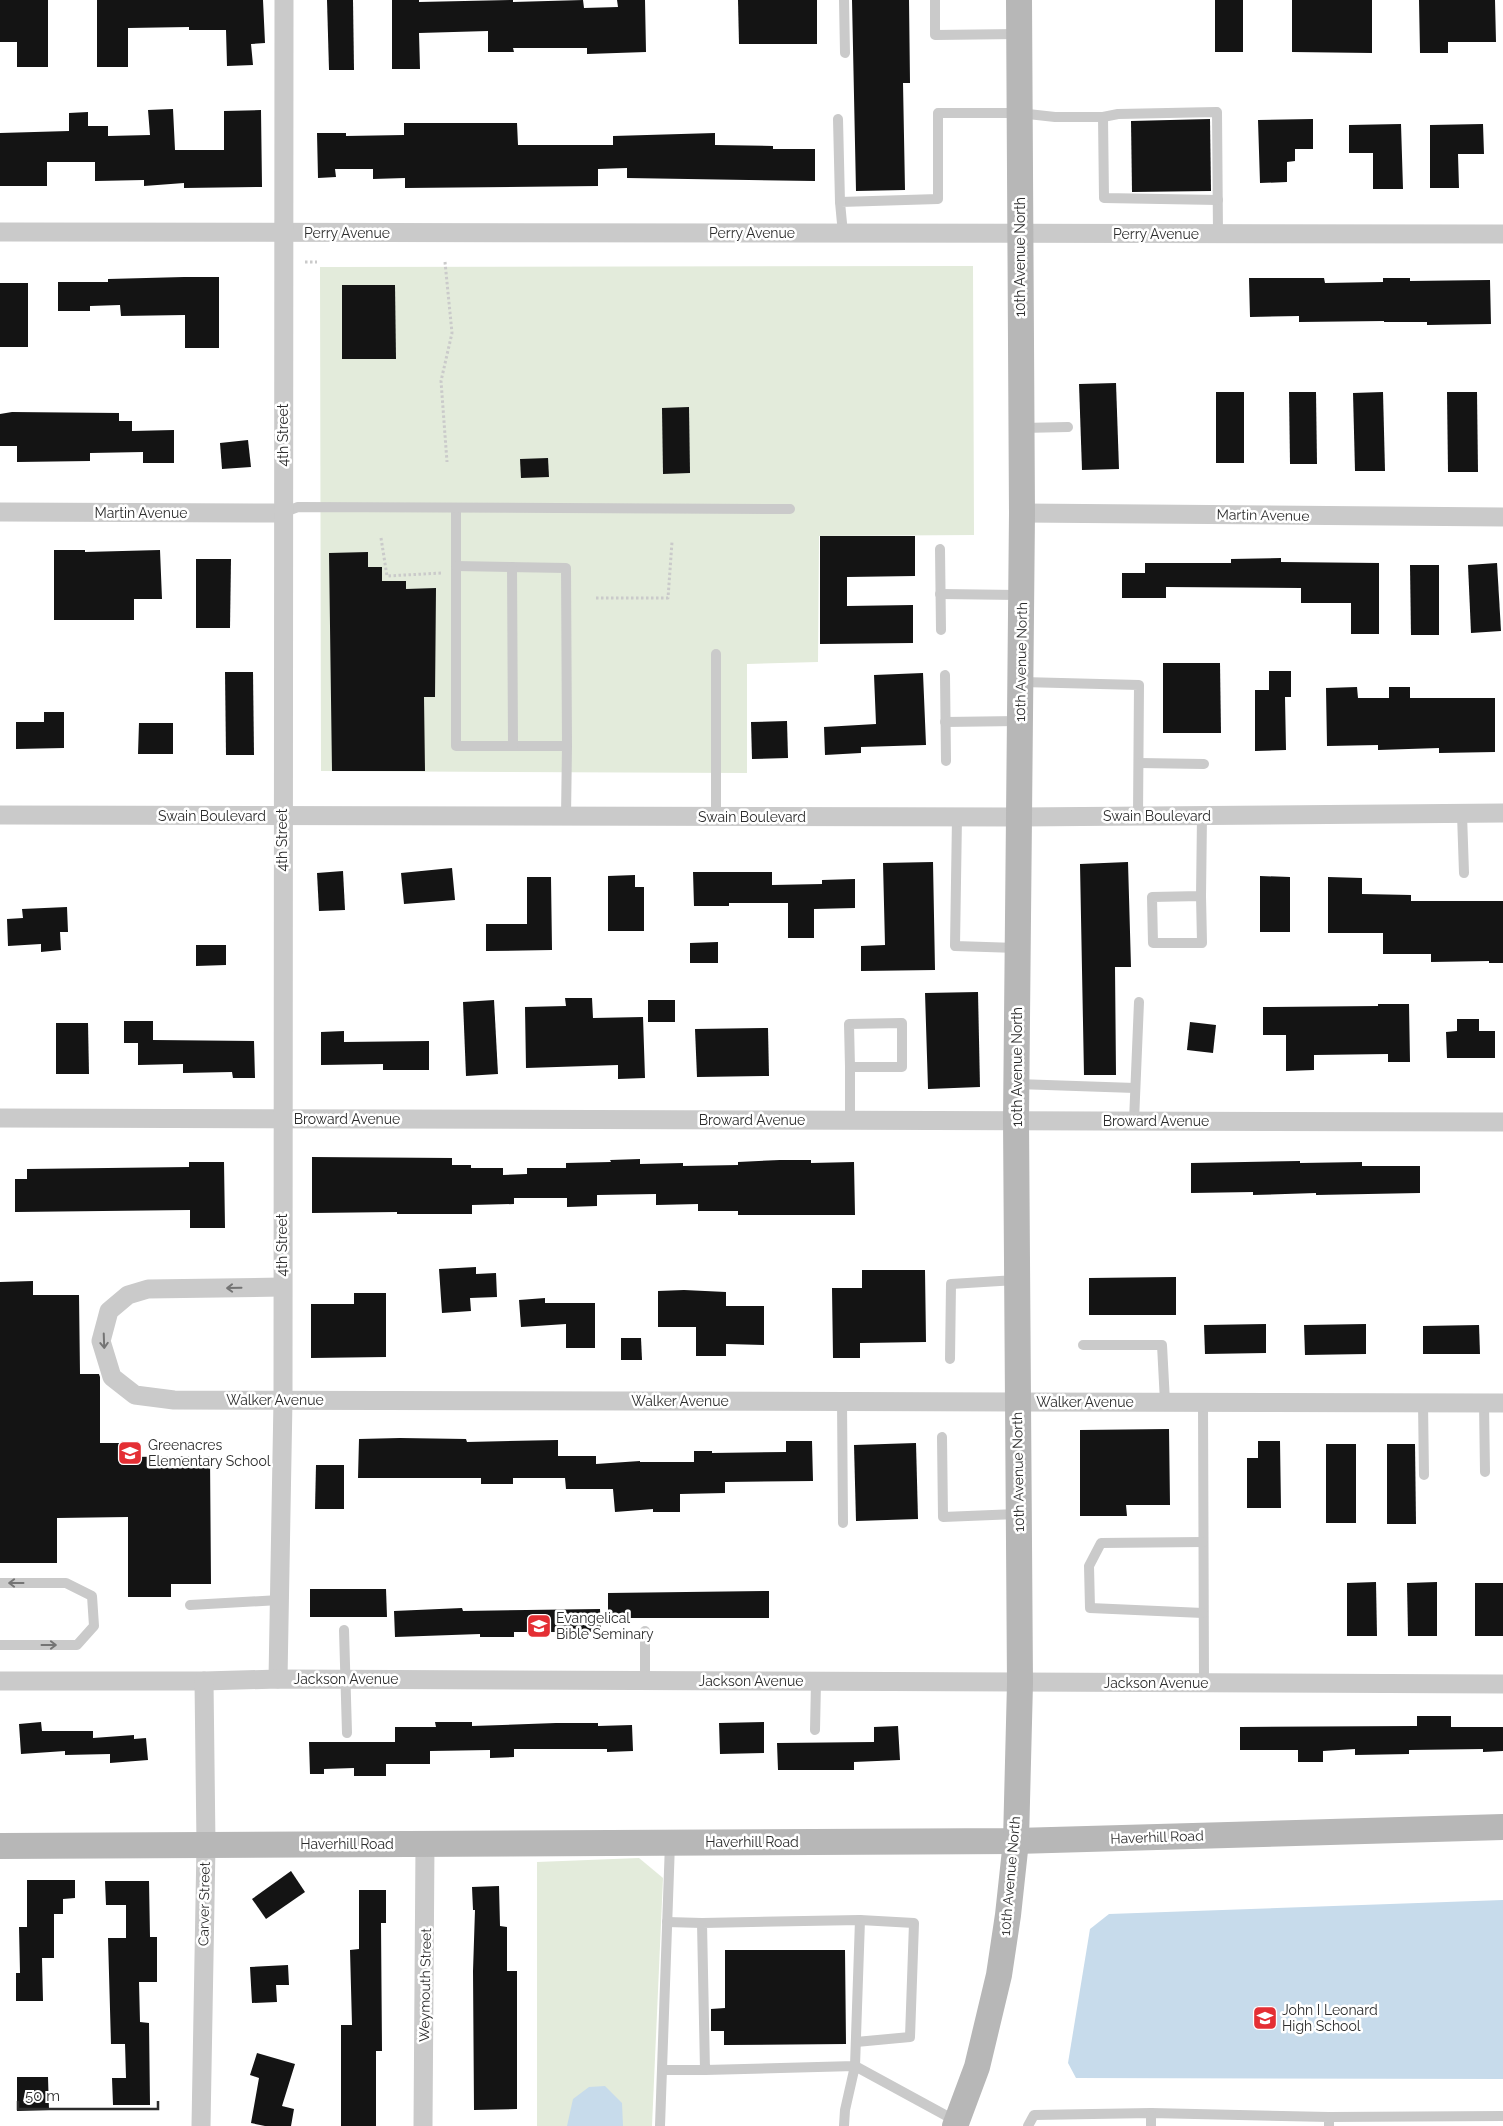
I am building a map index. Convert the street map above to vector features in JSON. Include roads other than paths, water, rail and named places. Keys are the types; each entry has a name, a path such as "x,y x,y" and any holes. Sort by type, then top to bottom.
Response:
{"street":[{"name":"4th Street","path":"278,1679 282,1400 284,0"},
{"name":"10th Avenue North","path":"956,2124 977,2067 999,1974 1016,1841 1020,1683 1016,1120 1022,513 1019,234 1020,0"},
{"name":"Perry Avenue","path":"0,232 1503,234"},
{"name":"Martin Avenue","path":"0,512 282,513"},
{"name":"Martin Avenue","path":"1022,513 1503,517"},
{"name":"Swain Boulevard","path":"0,816 1019,817 1503,813"},
{"name":"Broward Avenue","path":"0,1118 1503,1122"},
{"name":"Walker Avenue","path":"282,1287 148,1289 128,1295 109,1311 101,1341 112,1377 135,1395 174,1400 1503,1403"},
{"name":"Jackson Avenue","path":"0,1680 204,1681 278,1679 1503,1684"},
{"name":"Carver Street","path":"201,2126 206,1845 204,1681"},
{"name":"Haverhill Road","path":"0,1846 1016,1841 1503,1827"},
{"name":"Weymouth Street","path":"423,2126 425,1844"}],"lane":[{"path":"844,0 845,53"},
{"path":"934,0 935,34 1019,34"},
{"path":"840,202 938,199 938,113 1019,113 1055,117 1103,117 1118,114 1217,112 1218,234"},
{"path":"1103,117 1104,198 1218,200"},
{"path":"838,119 840,202 844,234"},
{"path":"1021,428 1068,427"},
{"path":"282,513 298,507 790,509"},
{"path":"456,508 456,746 567,746"},
{"path":"940,549 941,630"},
{"path":"456,566 566,568 566,816"},
{"path":"512,567 513,746"},
{"path":"940,594 1021,595"},
{"path":"716,654 716,817"},
{"path":"945,675 946,761"},
{"path":"1020,682 1139,684 1138,816"},
{"path":"945,722 1020,721"},
{"path":"1139,763 1204,764"},
{"path":"1462,814 1464,873"},
{"path":"1201,896 1152,897 1153,943 1202,942 1202,816"},
{"path":"956,817 954,946 1018,948"},
{"path":"1134,1121 1139,1002"},
{"path":"850,1067 902,1067 902,1023 849,1024 850,1120"},
{"path":"1017,1084 1135,1088"},
{"path":"950,1359 951,1284 1017,1280"},
{"path":"1083,1345 1162,1345 1165,1402"},
{"path":"842,1401 843,1523"},
{"path":"1203,1402 1204,1683"},
{"path":"1423,1403 1424,1475"},
{"path":"1484,1403 1485,1472"},
{"path":"942,1437 943,1516 1018,1514"},
{"path":"1203,1542 1101,1543 1089,1566 1090,1608 1204,1613"},
{"path":"0,1583 66,1583 92,1596 94,1626 77,1645 0,1645"},
{"path":"190,1605 279,1600"},
{"path":"344,1630 348,1733"},
{"path":"645,1631 645,1681"},
{"path":"815,1730 816,1682"},
{"path":"660,2126 670,1843"},
{"path":"667,1922 860,1920 914,1923 910,2037 856,2042"},
{"path":"844,2126 845,2110 855,2066 860,1920"},
{"path":"702,1923 705,2070"},
{"path":"662,2070 855,2066 956,2124"},
{"path":"1151,2113 1151,2126"},
{"path":"1028,2126 1034,2115 1151,2113 1329,2122 1503,2116"}],"water":[{"name":"John I Leonard High School","path":"1503,1900 1503,2079 1076,2078 1068,2063 1090,1929 1109,1914"},
{"path":"605,2086 622,2103 623,2126 567,2126 573,2099 589,2087"}],"place":[{"name":"Greenacres Elementary School","path":"130,1453"},
{"name":"Evangelical Bible Seminary","path":"539,1626"},
{"name":"John I Leonard High School","path":"1265,2018"}]}
